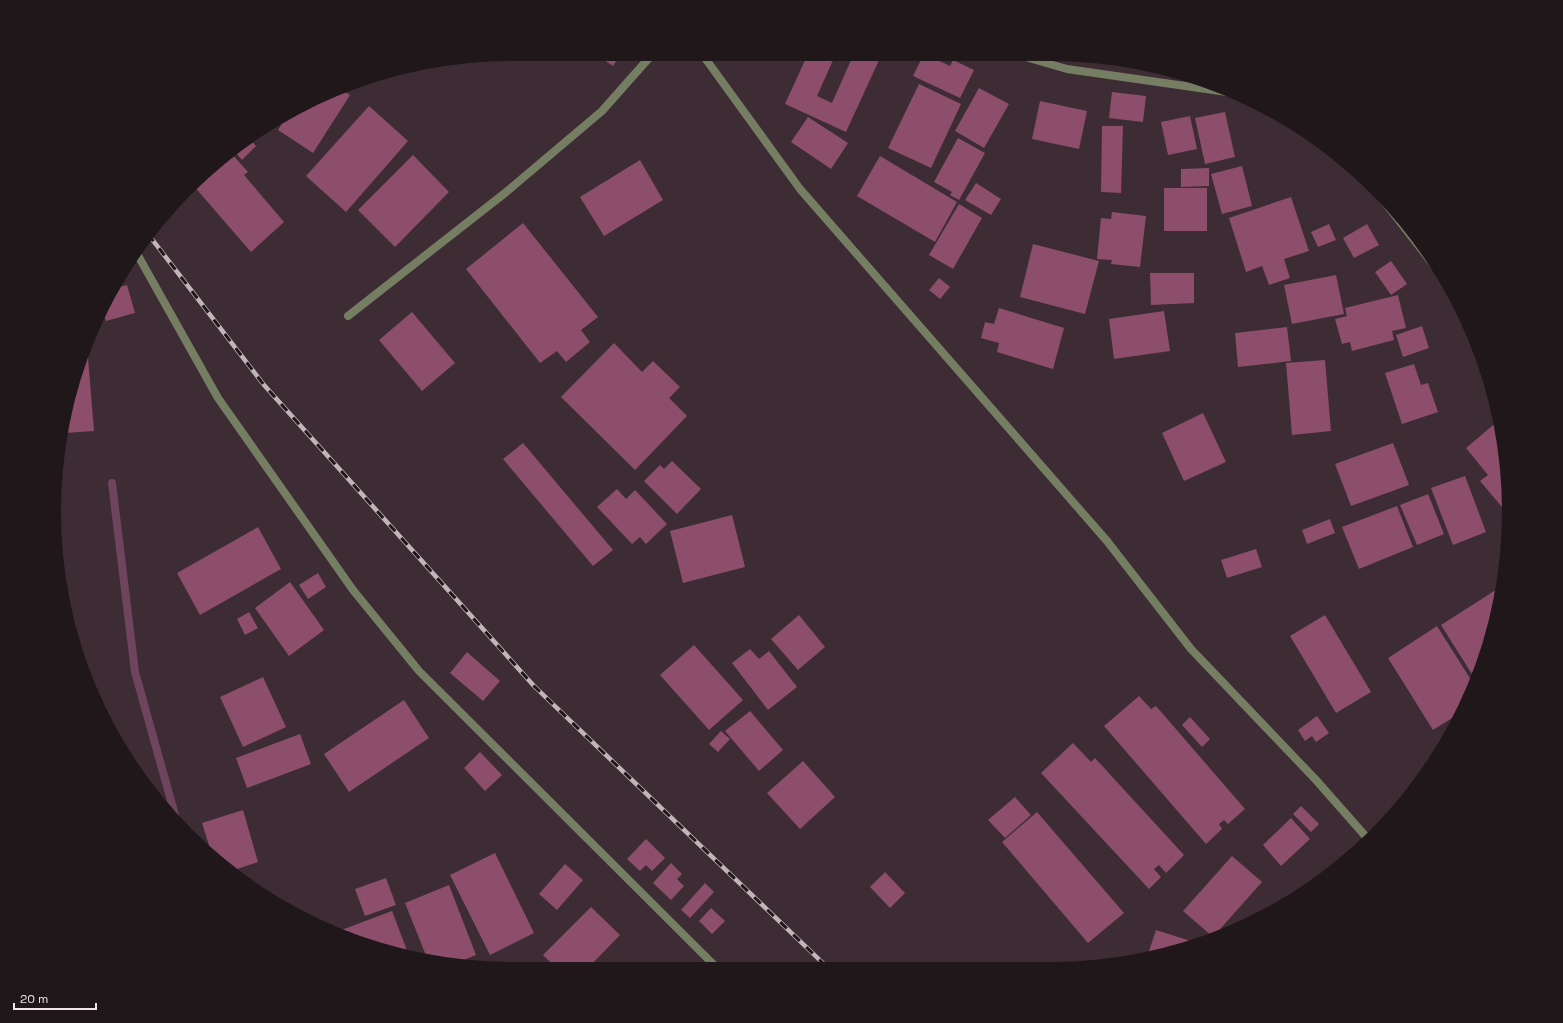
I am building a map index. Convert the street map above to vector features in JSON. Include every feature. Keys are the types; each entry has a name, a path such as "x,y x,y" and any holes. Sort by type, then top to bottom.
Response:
{"street":[{"path":"348,316 505,194 602,111 646,61"},
{"path":"707,61 800,189 1107,541 1191,649 1316,780 1365,835"},
{"path":"1038,61 1067,70 1209,90"},
{"path":"139,258 218,398 362,601 419,671 711,962"}],"building":[{"path":"606,61 616,61 613,66"},
{"path":"805,61 833,61 817,96 832,103 851,61 879,61 846,132 785,104"},
{"path":"920,61 939,61 950,66 952,61 955,61 974,70 960,98 913,76"},
{"path":"919,84 961,104 931,168 888,148"},
{"path":"979,88 1009,104 984,148 955,131"},
{"path":"346,92 350,95 313,153 278,130 282,124 312,107"},
{"path":"1112,92 1146,96 1143,122 1109,118"},
{"path":"1040,101 1087,111 1079,149 1032,139"},
{"path":"369,106 408,141 346,212 306,176"},
{"path":"1225,112 1235,157 1205,164 1195,118"},
{"path":"1190,116 1197,149 1168,155 1161,122"},
{"path":"808,117 848,143 831,169 791,142"},
{"path":"1102,126 1123,126 1121,193 1101,192"},
{"path":"958,138 985,153 959,200 950,195 952,192 934,182"},
{"path":"253,143 256,146 242,160 237,154"},
{"path":"413,155 449,192 395,247 358,210"},
{"path":"234,156 248,172 244,175 284,222 251,252 197,189"},
{"path":"880,156 957,202 935,242 857,196"},
{"path":"640,160 663,200 604,236 580,197"},
{"path":"1242,166 1252,206 1222,214 1211,174"},
{"path":"1209,168 1209,186 1181,187 1181,169"},
{"path":"976,183 1001,199 991,215 965,200"},
{"path":"1164,188 1207,188 1207,231 1164,231"},
{"path":"1291,197 1309,251 1284,259 1290,278 1269,285 1262,266 1246,272 1229,218"},
{"path":"959,204 982,218 953,269 929,255"},
{"path":"1112,212 1146,216 1140,267 1111,264 1112,260 1097,259 1101,218 1111,219"},
{"path":"523,223 598,317 581,330 590,342 566,362 557,351 540,363 466,269"},
{"path":"1329,224 1336,240 1318,247 1311,232"},
{"path":"1367,224 1379,245 1354,258 1343,238"},
{"path":"1033,244 1099,261 1085,314 1020,297"},
{"path":"1391,261 1407,284 1391,295 1375,272"},
{"path":"1150,273 1194,273 1194,303 1151,305"},
{"path":"1336,275 1344,314 1292,324 1284,285"},
{"path":"939,278 950,287 940,299 929,290"},
{"path":"127,285 135,313 106,321 105,317 121,287"},
{"path":"1398,295 1406,328 1392,331 1394,340 1352,351 1350,342 1342,344 1335,319 1347,316 1345,308"},
{"path":"999,308 1064,328 1053,369 997,352 999,343 981,338 985,322 994,324"},
{"path":"1164,311 1170,351 1114,359 1109,319"},
{"path":"412,312 455,363 422,391 379,340"},
{"path":"1422,326 1429,348 1403,357 1396,335"},
{"path":"1287,327 1291,361 1238,367 1235,333"},
{"path":"614,343 642,372 653,361 680,387 669,398 687,416 635,470 561,397"},
{"path":"88,358 94,431 68,433 76,395"},
{"path":"1325,360 1331,431 1292,435 1286,363"},
{"path":"1414,364 1421,385 1428,383 1438,412 1402,424 1385,373"},
{"path":"1203,413 1226,462 1184,481 1162,433"},
{"path":"1493,425 1498,453 1502,507 1480,481 1488,475 1466,448"},
{"path":"523,443 613,550 593,566 503,459"},
{"path":"1393,443 1409,485 1351,506 1335,464"},
{"path":"672,461 701,489 677,514 644,481 660,465 664,469"},
{"path":"1465,476 1486,532 1453,545 1431,488"},
{"path":"617,489 626,499 635,490 667,524 646,544 640,537 632,544 597,507"},
{"path":"1428,494 1444,534 1417,545 1400,505"},
{"path":"1397,506 1413,547 1359,569 1342,527"},
{"path":"732,515 745,567 683,583 670,531"},
{"path":"1330,519 1335,533 1307,544 1302,530"},
{"path":"258,527 281,569 200,615 177,573"},
{"path":"1256,549 1262,567 1227,578 1221,560"},
{"path":"318,573 326,587 308,599 299,585"},
{"path":"290,582 324,630 289,656 255,608"},
{"path":"1494,591 1487,628 1472,674 1441,625"},
{"path":"249,612 258,628 245,635 237,619"},
{"path":"799,615 825,647 798,670 771,639"},
{"path":"1325,615 1371,692 1336,713 1290,636"},
{"path":"1437,626 1470,678 1452,718 1433,730 1388,658"},
{"path":"694,645 743,700 709,730 660,675"},
{"path":"750,649 759,659 769,651 797,687 768,710 732,663"},
{"path":"467,652 500,681 483,701 450,673"},
{"path":"263,677 286,727 243,747 220,697"},
{"path":"1139,696 1151,709 1156,706 1245,809 1228,824 1224,820 1219,824 1222,829 1206,844 1104,726"},
{"path":"404,700 429,738 349,792 324,754"},
{"path":"750,711 783,750 759,771 725,731"},
{"path":"1317,716 1329,733 1316,742 1312,736 1305,741 1298,730"},
{"path":"1190,717 1210,739 1202,747 1182,725"},
{"path":"721,731 730,739 718,752 709,744"},
{"path":"300,734 311,764 247,788 236,758"},
{"path":"1073,743 1091,762 1095,758 1184,855 1166,873 1159,865 1154,869 1161,877 1149,889 1041,773"},
{"path":"480,752 502,775 485,791 464,768"},
{"path":"803,761 835,797 800,829 767,793"},
{"path":"1015,797 1031,815 1005,838 988,820"},
{"path":"1301,806 1319,824 1311,832 1293,814"},
{"path":"243,810 258,862 237,869 209,845 202,823"},
{"path":"1037,812 1124,913 1088,943 1002,842"},
{"path":"1291,818 1310,839 1281,866 1263,845"},
{"path":"646,839 665,858 652,871 646,865 640,871 627,859"},
{"path":"495,853 534,933 490,955 450,875"},
{"path":"1232,856 1262,882 1220,930 1209,933 1183,911"},
{"path":"671,863 682,874 677,879 684,886 671,900 653,883"},
{"path":"565,864 583,880 557,910 539,894"},
{"path":"885,872 905,893 890,908 870,887"},
{"path":"386,878 396,905 365,916 355,889"},
{"path":"705,883 714,892 690,918 681,910"},
{"path":"449,885 476,955 465,959 425,953 405,903"},
{"path":"591,907 620,935 594,962 550,962 543,955"},
{"path":"711,908 725,921 712,934 699,921"},
{"path":"392,911 407,949 395,947 343,929"},
{"path":"1156,930 1189,940 1168,947 1149,951"}],"waterway":[{"path":"112,483 135,672 173,809"}],"railway":[{"path":"152,240 264,385 534,686 822,962"}]}
